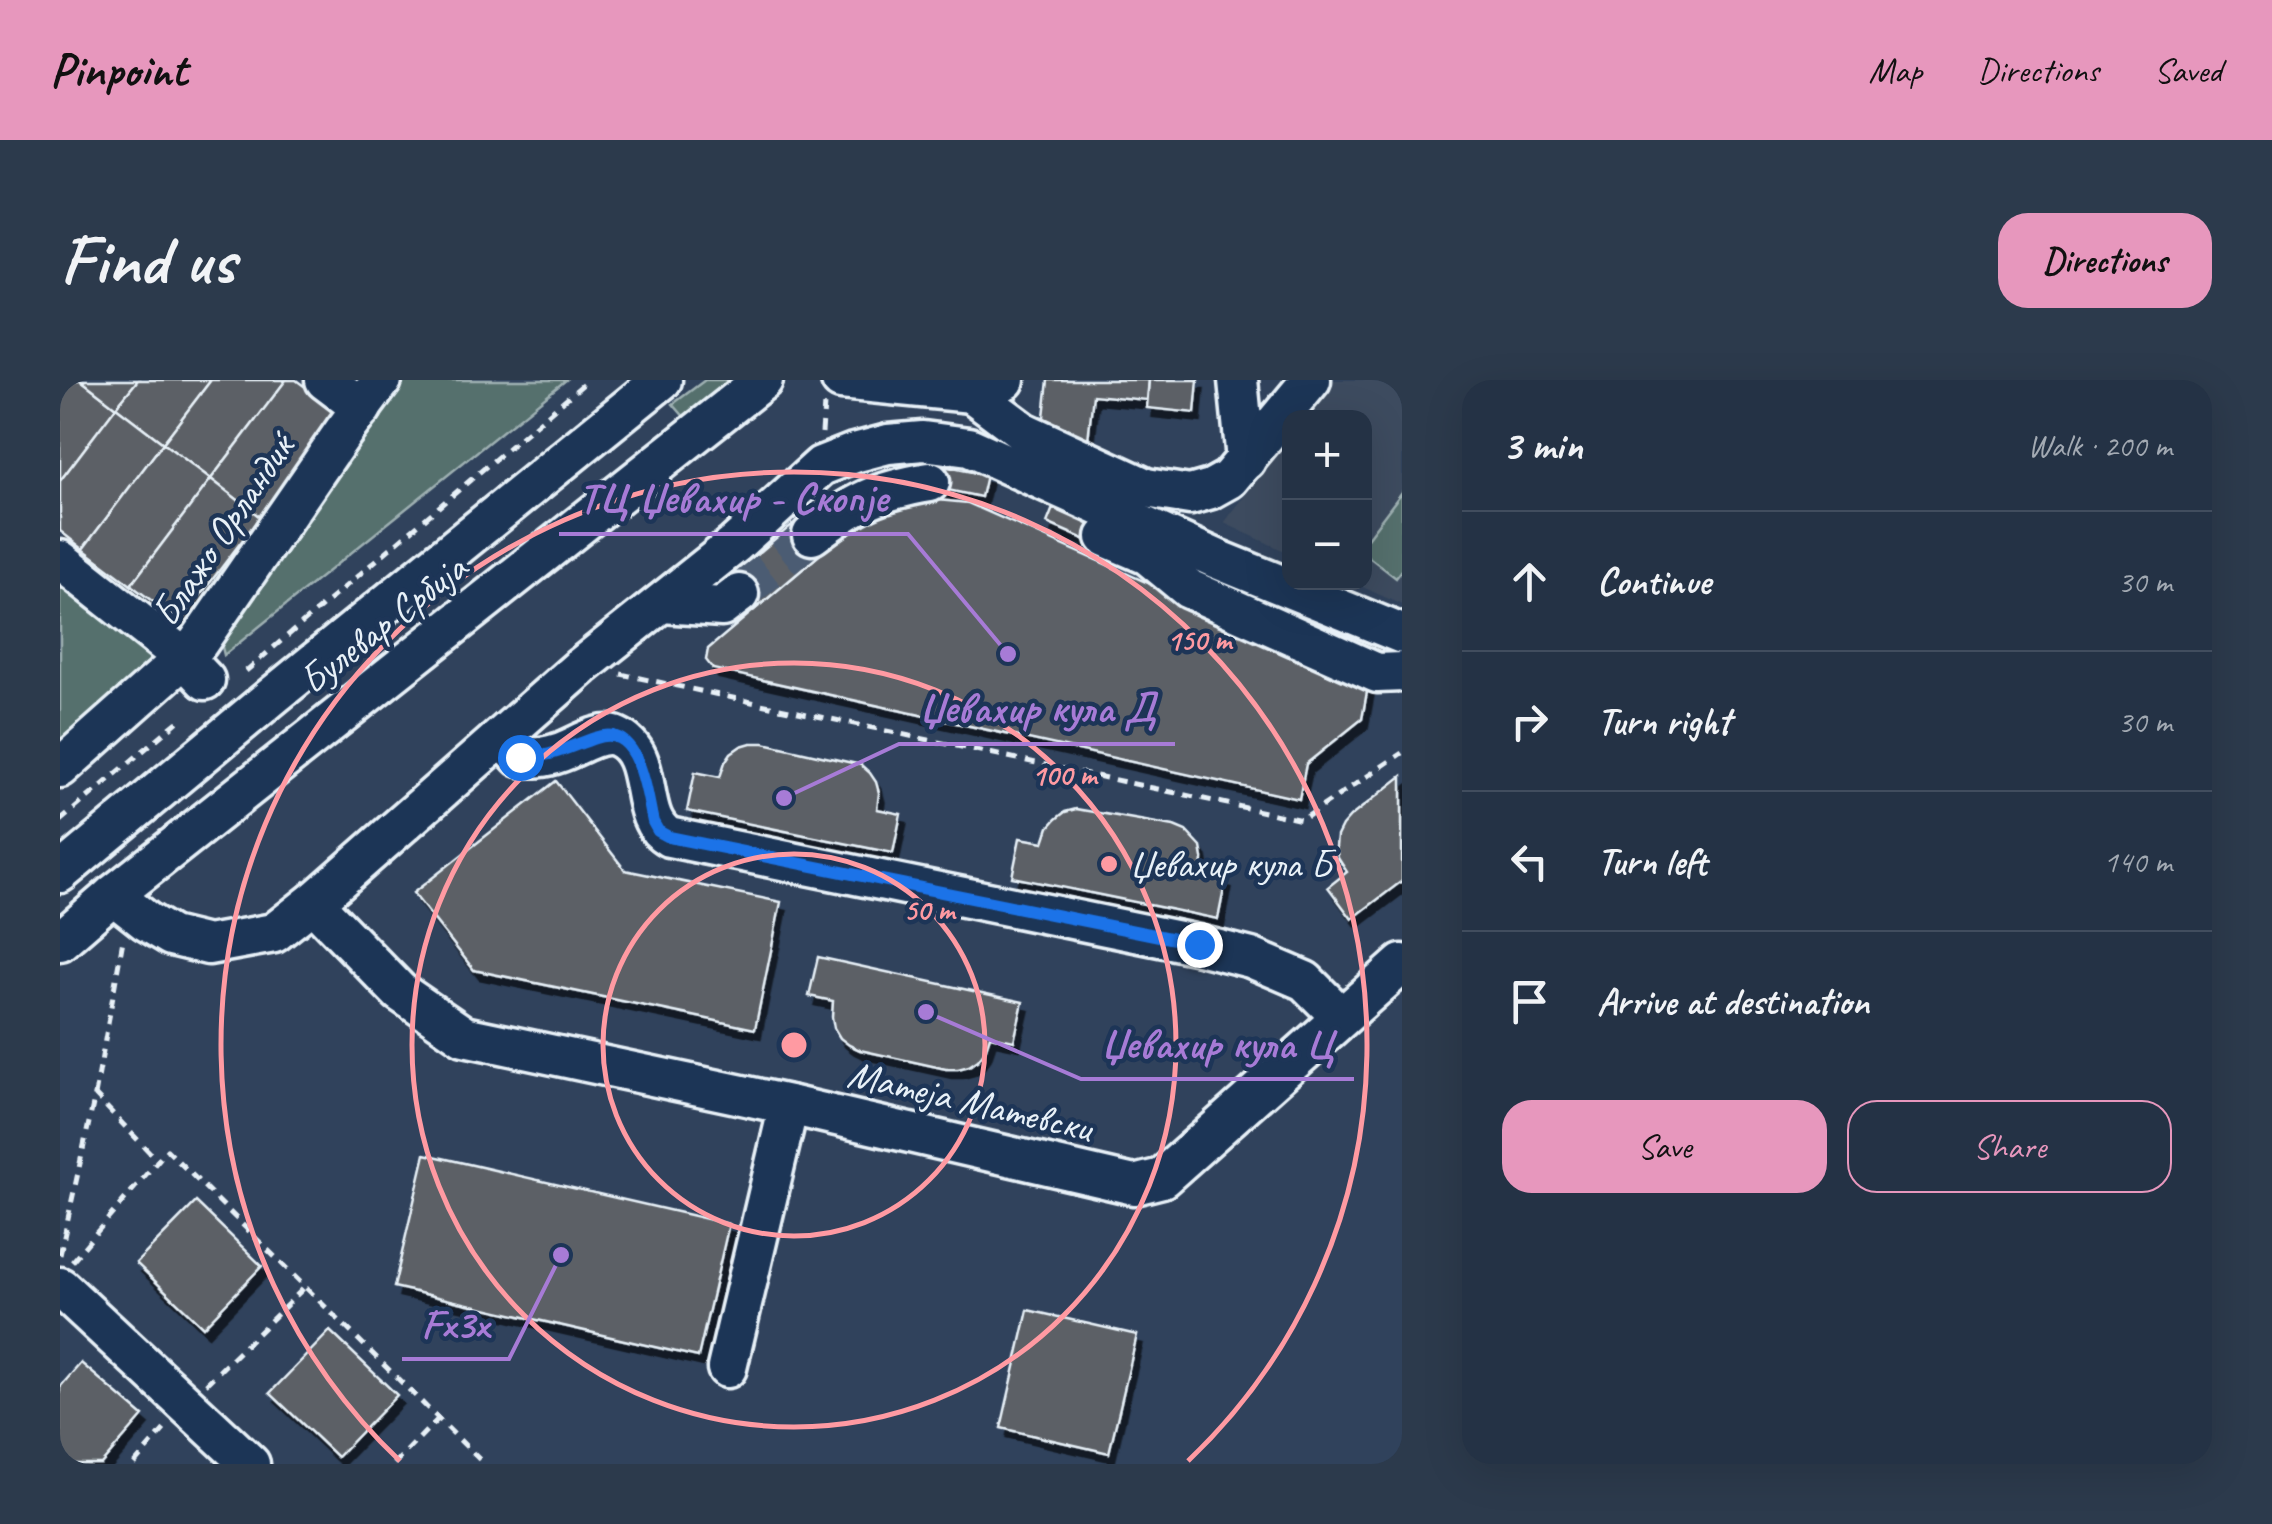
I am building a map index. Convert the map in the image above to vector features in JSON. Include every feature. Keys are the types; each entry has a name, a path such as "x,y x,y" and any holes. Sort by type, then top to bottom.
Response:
{"street":[{"path":"325,380 372,394"},
{"name":"Булевар Србија","path":"60,873 205,752 260,683 662,380"},
{"name":"Булевар Србија","path":"60,941 121,902 763,380"},
{"path":"1238,380 1246,460"},
{"path":"832,389 988,387 1024,432 1146,488 1190,495 1229,480 1310,380"},
{"name":"Блажо Орландиќ","path":"60,768 194,669 198,643 372,394"},
{"path":"121,902 171,936 208,945 274,933 582,666 735,544 820,466 888,444 923,441 969,447 1217,559 1402,634"},
{"path":"735,544 878,467 926,458 1007,466"},
{"path":"812,535 869,496 930,482"},
{"path":"1095,532 1148,555 1189,589 1377,673 1402,670"},
{"path":"1217,559 1282,565"},
{"path":"60,560 194,669 260,683"},
{"path":"1354,590 1402,614"},
{"path":"662,603 722,607 739,594"},
{"path":"1362,651 1402,670"},
{"path":"194,669 208,712 205,752"},
{"path":"502,737 520,757 537,758 595,737 612,734 627,742 636,755 653,822 658,831 669,837 1199,944 1251,958 1305,981 1340,1017"},
{"name":"Матеја Матевски","path":"316,900 326,916 400,992 464,1036 1134,1184 1162,1178 1402,964"},
{"path":"727,1368 789,1105"},
{"path":"66,1274 186,1403 250,1464"}],"path":[{"path":"260,683 588,380"},
{"path":"820,466 832,389"},
{"path":"582,666 1302,820 1402,753"},
{"path":"60,821 183,718"},
{"path":"60,1255 96,1095 121,902"},
{"path":"96,1095 158,1160"},
{"path":"66,1274 168,1150 484,1464"},
{"path":"134,1464 186,1403 305,1286"},
{"path":"394,1464 438,1419"}],"shaded area":[{"path":"1334,380 1402,380 1402,605 1369,590 1372,410 1311,410"},
{"path":"1282,447 1282,550 1224,523"}],"green space":[{"path":"401,380 566,380 224,655 219,635"},
{"path":"705,380 738,380 687,420 673,404"},
{"path":"1402,492 1402,570 1396,578 1372,559 1372,532"},
{"path":"60,562 184,658 60,768"}],"building":[{"path":"65,380 81,380 116,407 60,481 60,387"},
{"path":"81,380 138,380 116,407"},
{"path":"138,380 211,380 163,443 116,407"},
{"path":"211,380 286,380 211,479 163,443"},
{"path":"286,380 296,380 339,412 260,517 211,479"},
{"path":"1048,380 1149,380 1147,400 1093,395 1088,440 1042,435"},
{"path":"1149,380 1198,380 1195,413 1147,408"},
{"path":"116,407 163,443 83,549 60,531 60,481"},
{"path":"163,443 211,479 131,585 83,549"},
{"path":"948,467 986,475 981,497 948,490 918,496 914,473"},
{"path":"211,479 260,517 180,622 131,585"},
{"path":"937,500 968,503 1369,681 1362,719 1306,764 1299,799 713,669 706,660 708,649 825,550 876,516 906,504"},
{"path":"1055,503 1118,531 1109,550 1047,523"},
{"path":"799,519 825,550 753,611 727,580"},
{"path":"1325,622 1383,648 1375,666 1317,640"},
{"path":"751,743 861,765 876,782 877,809 901,814 893,853 687,811 695,772 720,777 731,753"},
{"path":"1402,776 1402,881 1352,919 1328,887 1347,872 1338,858 1337,836 1350,817"},
{"path":"556,781 625,870 781,902 755,1029 474,970 413,893"},
{"name":"Џевахир кула Б","path":"1076,809 1186,831 1201,847 1202,874 1226,879 1218,919 1012,877 1020,838 1044,842 1056,819"},
{"path":"818,957 1023,1002 1014,1041 990,1036 978,1060 958,1069 860,1050 840,1038 834,1028 833,1001 809,996"},
{"path":"425,1154 729,1224 698,1357 394,1287"},
{"path":"196,1202 262,1266 203,1327 136,1263"},
{"path":"1028,1310 1137,1335 1109,1453 1001,1428"},
{"path":"330,1331 397,1395 337,1457 270,1393"},
{"path":"81,1363 143,1416 101,1464 60,1464 60,1387"}],"tunnel":[{"path":"739,594 812,535"}],"place":[{"name":"ТЦ Џевахир - Скопје","path":"1008,654"},
{"name":"Џевахир кула Д","path":"784,798"},
{"name":"Џевахир кула Б","path":"1109,864"},
{"name":"Џевахир кула Ц","path":"926,1012"},
{"name":"Fx3x","path":"561,1255"}],"route":[{"path":"520,757 556,754 612,734 627,742 636,755 653,822 658,831 669,837 1199,944"}]}
